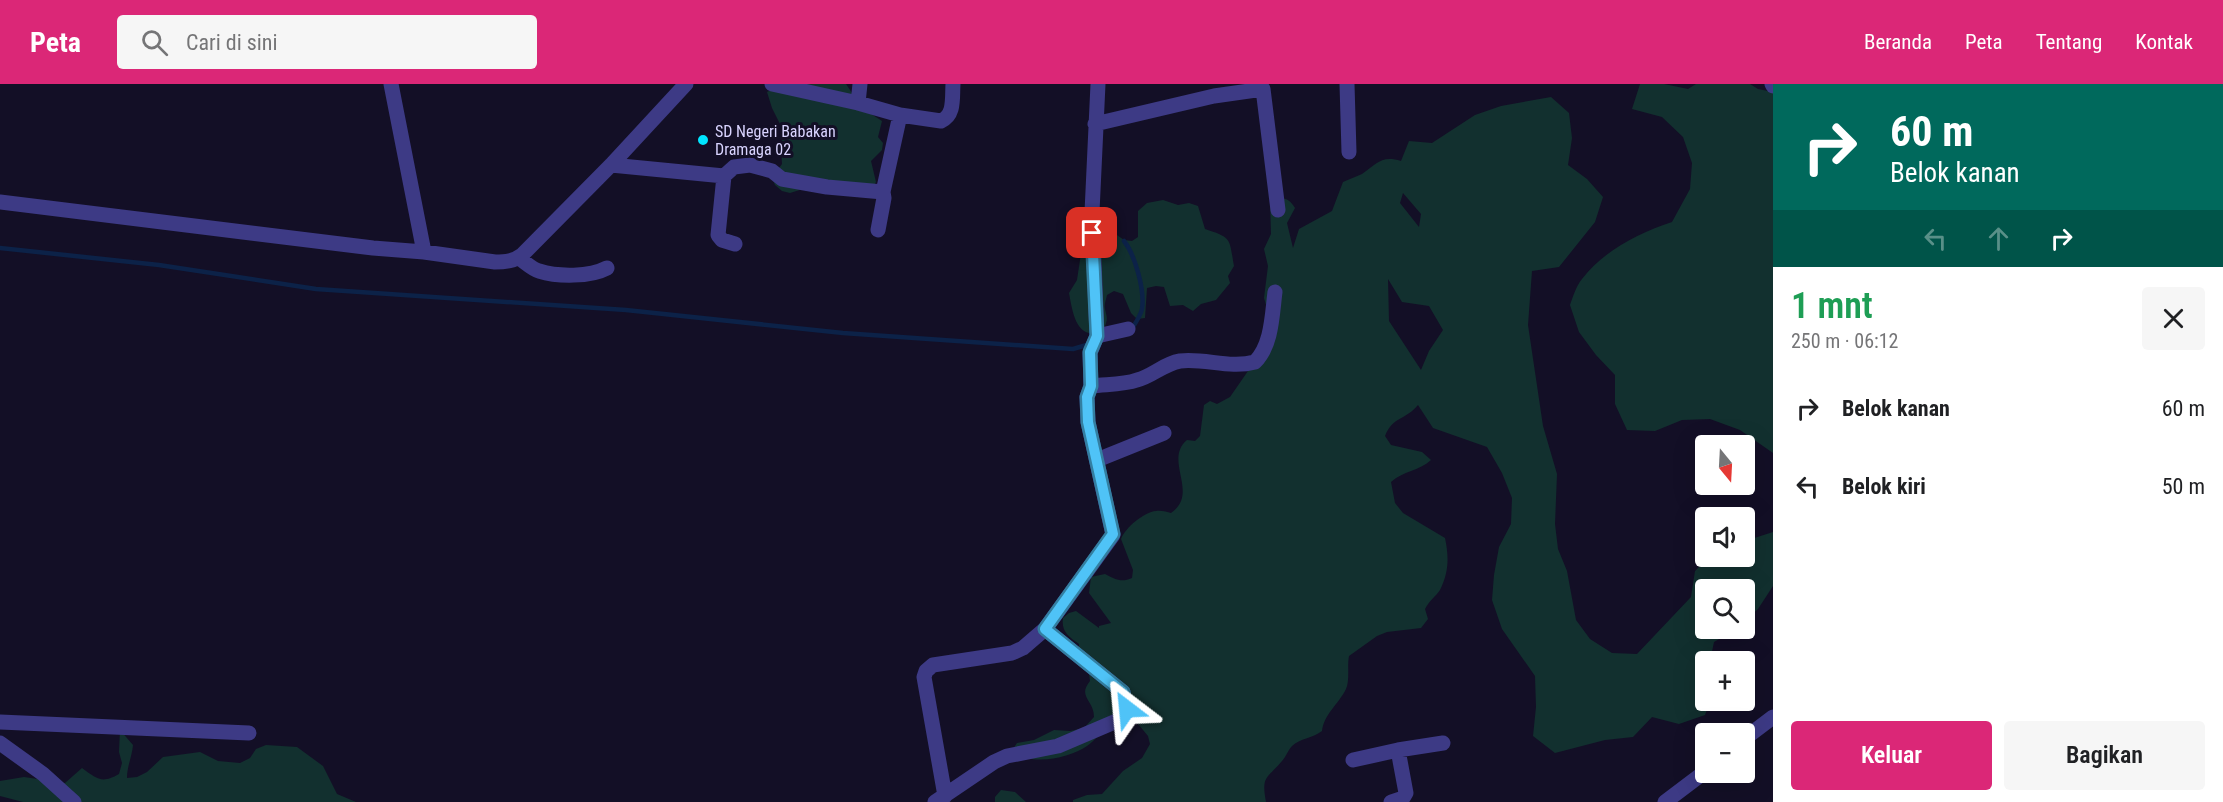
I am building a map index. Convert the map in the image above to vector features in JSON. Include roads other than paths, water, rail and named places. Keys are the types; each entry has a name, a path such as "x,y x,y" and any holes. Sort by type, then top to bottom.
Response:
{"street":[{"path":"391,84 424,252"},
{"path":"0,202 373,248 424,252 495,262 506,261 519,258 611,165 686,84"},
{"path":"772,84 900,115 941,122 949,117 952,106 952,84"},
{"path":"858,103 860,84"},
{"path":"1045,629 1123,692 1127,709 1126,717 1058,746 1007,756 994,762 940,799 924,677 926,671 933,665 1012,653 1023,648 1045,629 1076,583 1113,536 1088,422 1087,397 1091,386 1090,352 1097,337 1092,212 1098,84"},
{"path":"1347,84 1349,152"},
{"path":"1095,124 1264,86 1278,210"},
{"path":"878,230 883,192 900,115"},
{"path":"611,165 724,176"},
{"path":"735,244 722,240 718,235 724,176 734,167 750,165 772,171 782,179 827,187 883,192"},
{"path":"519,258 538,271 546,273 592,275 607,268"},
{"path":"1091,386 1138,380 1159,368 1180,361 1236,365 1255,362 1264,350 1275,292"},
{"path":"1097,337 1128,329"},
{"path":"1097,460 1164,432"},
{"path":"1755,731 1773,717"},
{"path":"0,722 249,734"},
{"path":"1353,760 1443,742"},
{"path":"0,743 43,774 74,802"},
{"path":"1391,802 1403,798 1406,794 1398,750"},
{"path":"1665,802 1695,779"}],"waterway":[{"path":"1124,241 1135,264 1141,283 1143,301 1138,320 1131,330"},
{"path":"0,248 159,265 316,289 626,310 843,333 1073,349 1090,344"}],"place":[{"name":"SD Negeri Babakan Dramaga 02","path":"703,140"}]}
